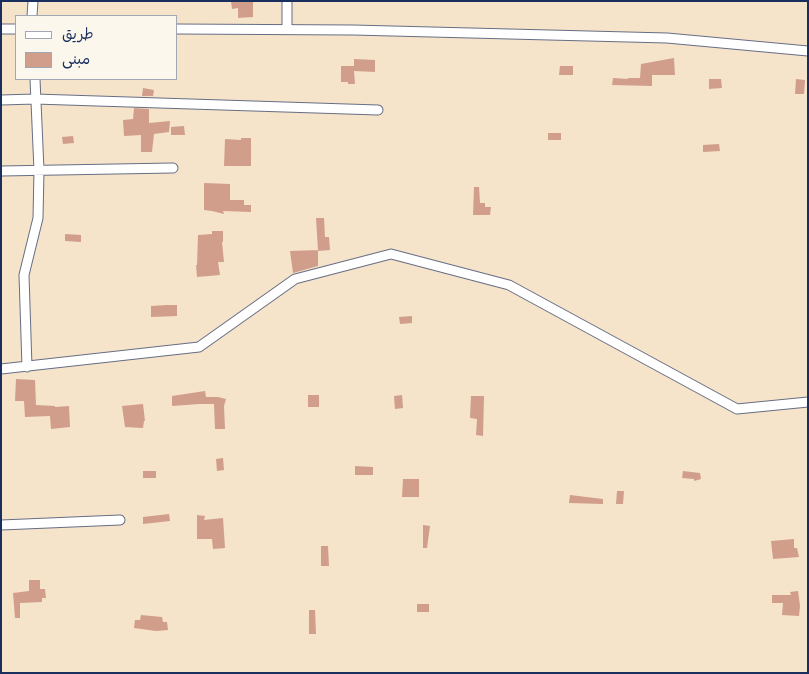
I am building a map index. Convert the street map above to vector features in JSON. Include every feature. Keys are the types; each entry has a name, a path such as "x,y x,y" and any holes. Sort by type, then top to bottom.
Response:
{"street":[{"path":"32,15 33,1"},
{"path":"287,1 287,30"},
{"path":"1,29 15,29"},
{"path":"178,29 353,30 667,38 808,51"},
{"path":"28,367 24,275 38,218 34,80"},
{"path":"1,100 35,99 378,110"},
{"path":"1,170 173,168"},
{"path":"1,369 199,347 295,279 391,254 509,285 737,409 808,402"},
{"path":"1,525 120,520"}],"building":[{"path":"231,1 253,1 253,17 238,18 238,8 232,9"},
{"path":"674,58 675,75 652,75 652,86 612,85 613,78 640,78 641,64"},
{"path":"354,59 375,60 375,72 354,71 355,84 341,82 341,66 354,66"},
{"path":"560,66 573,66 573,75 559,75"},
{"path":"709,79 721,79 722,88 709,89"},
{"path":"796,79 805,80 804,94 795,94"},
{"path":"143,88 154,90 153,96 142,96"},
{"path":"134,108 149,109 149,123 170,121 169,132 154,134 152,152 141,152 141,135 124,136 123,120 133,119"},
{"path":"184,126 185,135 171,135 171,127"},
{"path":"548,133 561,133 561,140 548,140"},
{"path":"73,136 74,143 63,144 62,137"},
{"path":"241,138 251,138 251,166 224,166 225,139 241,140"},
{"path":"719,144 720,151 703,152 703,145"},
{"path":"204,183 230,184 230,200 244,200 244,205 251,205 251,212 223,211 224,214 204,210"},
{"path":"474,187 479,187 480,203 485,203 485,207 491,207 490,215 473,215"},
{"path":"316,218 324,218 325,237 329,237 330,250 318,251"},
{"path":"212,231 223,231 224,262 218,262 220,275 197,277 198,235 212,234"},
{"path":"65,234 81,235 81,242 65,241"},
{"path":"318,250 318,266 293,273 290,251"},
{"path":"177,305 177,316 151,317 151,306"},
{"path":"412,316 412,323 400,324 399,317"},
{"path":"16,379 35,380 36,405 69,406 70,427 51,429 50,416 25,417 24,401 15,401"},
{"path":"205,391 206,397 226,399 224,406 225,429 215,429 214,404 172,406 172,396"},
{"path":"308,395 319,395 319,407 308,407"},
{"path":"402,395 403,408 395,409 394,396"},
{"path":"471,396 484,396 483,436 476,435 477,419 470,418"},
{"path":"143,404 145,421 143,428 125,427 122,406"},
{"path":"223,458 224,470 217,471 216,459"},
{"path":"355,466 373,467 373,475 355,475"},
{"path":"143,471 156,471 156,478 143,478"},
{"path":"683,471 700,473 701,479 694,481 694,479 682,478"},
{"path":"403,479 419,479 419,497 402,497"},
{"path":"617,491 624,491 623,504 616,504"},
{"path":"570,495 603,499 603,504 569,503"},
{"path":"169,514 170,521 143,524 143,517"},
{"path":"197,515 205,516 204,520 223,518 225,548 213,549 212,539 197,539"},
{"path":"423,525 430,526 427,548 423,548"},
{"path":"794,539 794,548 797,548 799,557 773,559 771,541"},
{"path":"321,546 328,546 329,566 321,566"},
{"path":"29,580 40,580 40,589 45,589 46,598 42,598 42,602 20,603 20,618 15,618 13,593 29,591"},
{"path":"798,591 799,616 782,615 783,603 772,603 772,595 791,595 790,592"},
{"path":"417,604 429,604 429,612 417,612"},
{"path":"309,610 315,610 316,634 309,634"},
{"path":"141,615 162,617 163,622 167,622 168,630 156,631 134,628 135,620 140,620"}]}
